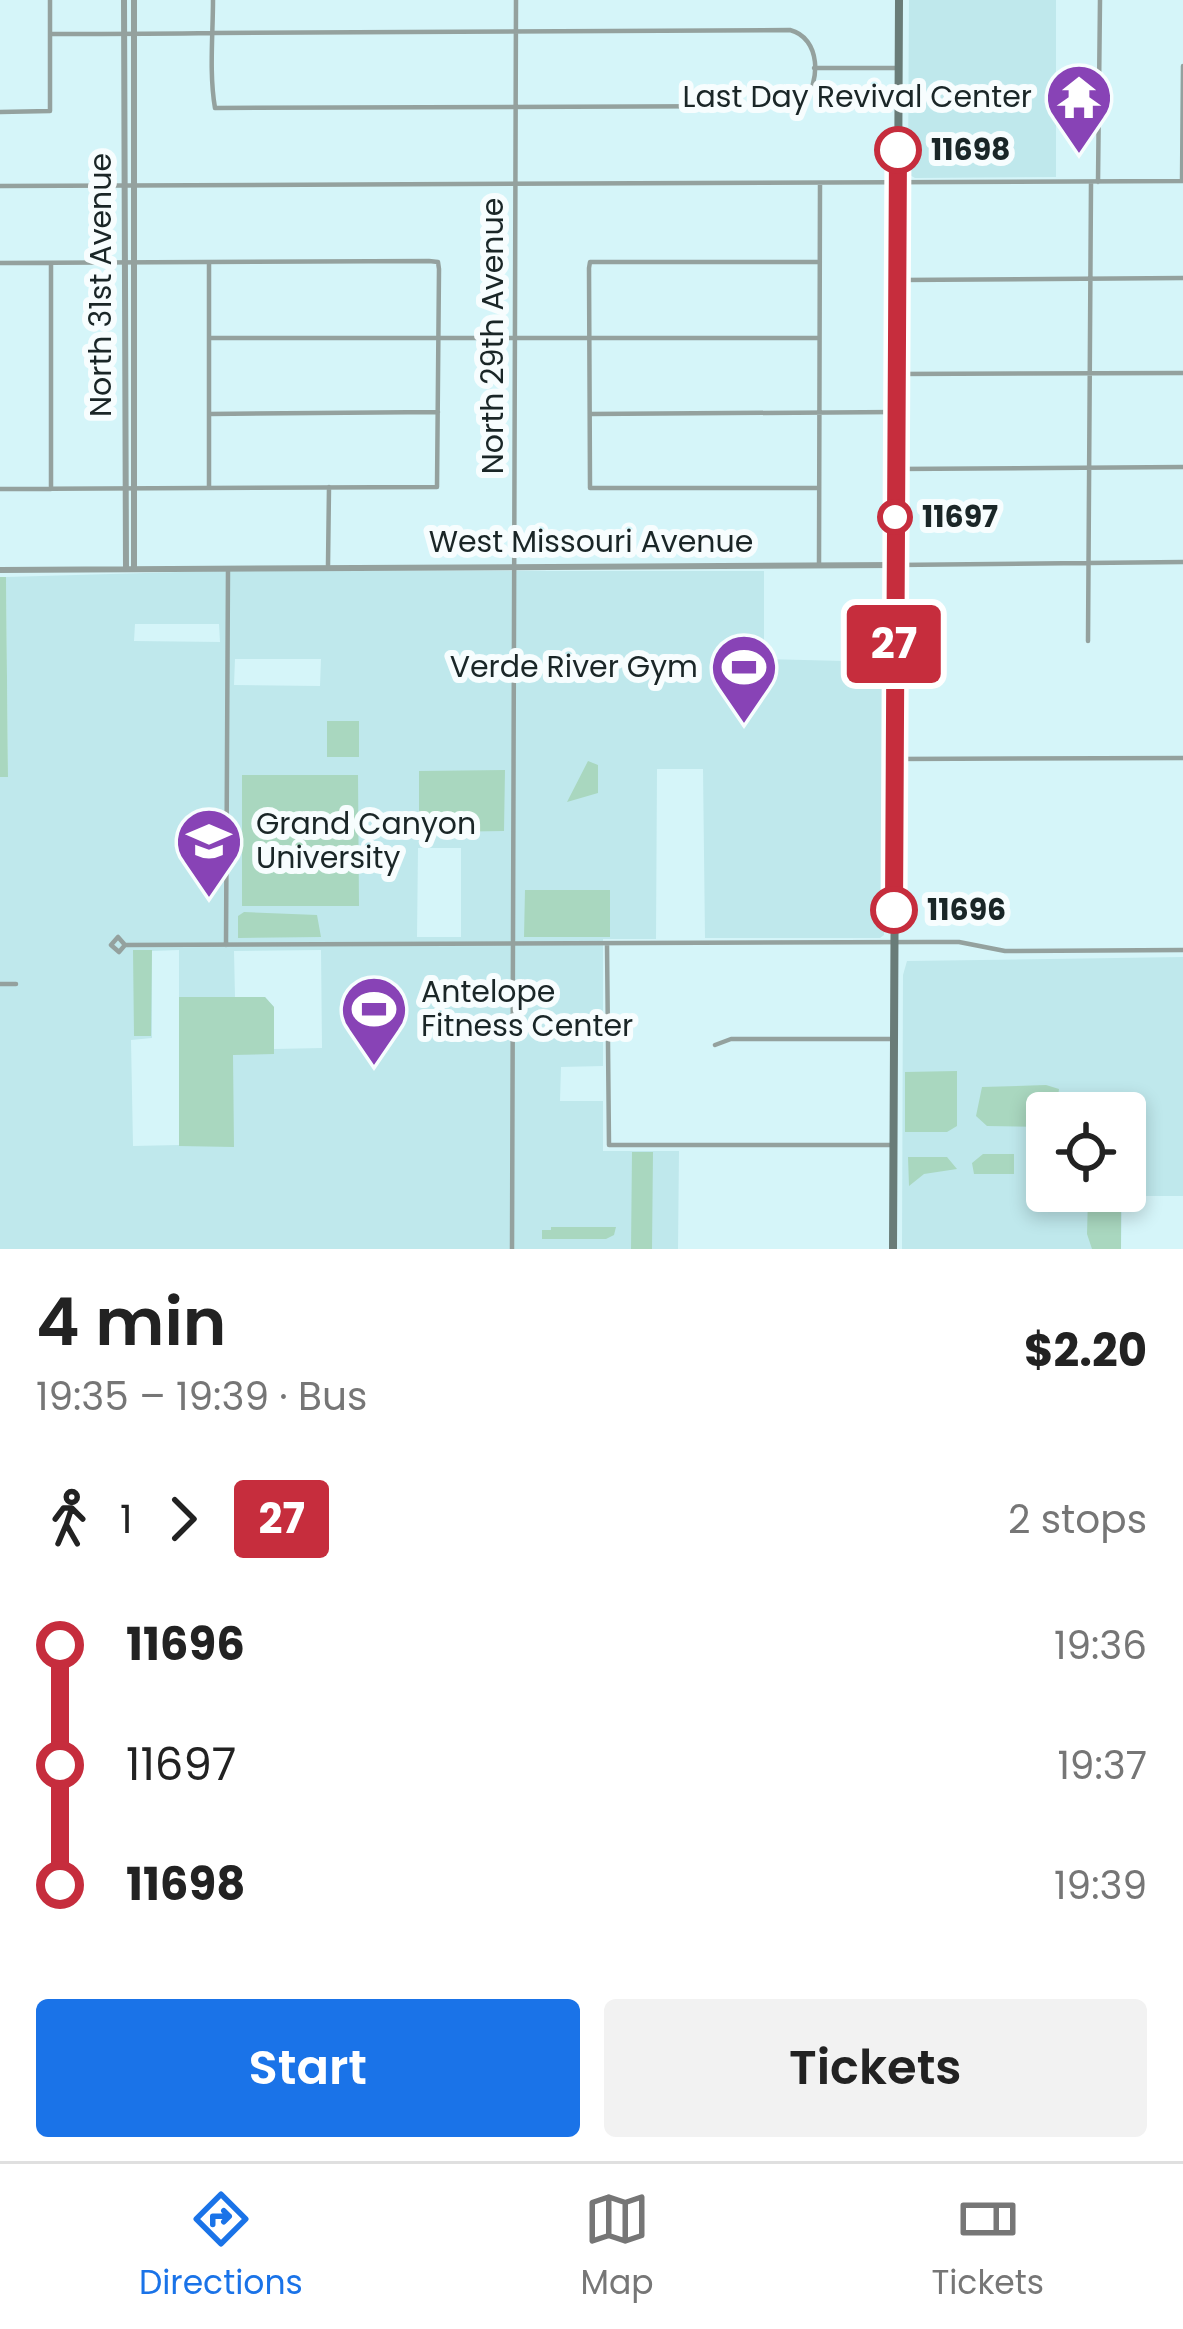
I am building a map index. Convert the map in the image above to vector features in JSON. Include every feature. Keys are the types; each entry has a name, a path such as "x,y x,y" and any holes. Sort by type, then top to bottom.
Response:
{"main road":[{"path":"893,1249 899,0"}],"street":[{"path":"0,112 50,111 50,0"},
{"name":"North 31st Avenue","path":"124,0 130,569"},
{"name":"North 31st Avenue","path":"129,185 134,0"},
{"path":"50,34 134,34 213,33 516,32 790,30 801,33 812,45 812,91 803,104 214,108 213,33 213,0"},
{"name":"North 29th Avenue","path":"512,1249 516,0"},
{"path":"1088,640 1090,279 1100,0"},
{"path":"0,186 1183,182 1183,65"},
{"path":"814,68 899,68"},
{"path":"818,565 820,183"},
{"path":"209,262 209,488"},
{"path":"0,263 438,262 439,339 437,487 0,489"},
{"path":"818,488 590,488 589,337 590,262 819,262"},
{"path":"51,263 51,489"},
{"path":"897,280 1183,278"},
{"path":"209,338 819,338"},
{"path":"897,374 1183,373"},
{"path":"209,414 438,412"},
{"path":"589,414 897,412"},
{"path":"896,469 1183,467"},
{"path":"328,568 329,487"},
{"name":"West Missouri Avenue","path":"0,570 1183,562"},
{"path":"226,945 228,569"},
{"path":"894,759 1183,758"},
{"path":"125,945 958,942 1005,951 1183,950"},
{"path":"607,944 609,1145 893,1145"},
{"path":"0,984 16,983"},
{"path":"715,1045 731,1039 894,1039"}],"shaded area":[{"path":"909,0 1056,0 1056,177 915,178 908,174"},
{"name":"Grand Canyon University","path":"216,571 764,571 764,659 884,662 884,935 880,938 705,938 703,769 657,769 656,939 603,939 603,1066 561,1067 560,1101 603,1101 603,1151 679,1151 678,1249 0,1249 0,777 8,776 6,577","holes":["135,624 219,624 220,642 134,641","235,659 321,659 320,686 234,685","418,848 461,848 461,937 417,937","179,950 179,1145 133,1146 131,1040 152,1038 152,951","321,950 322,1048 274,1049 274,1007 265,997 235,997 234,951"]},
{"path":"1183,957 1183,1196 1146,1196 1146,1092 1026,1092 1026,1212 1122,1212 1121,1249 902,1249 903,975 907,961"}],"green space":[{"path":"0,577 6,577 8,777 0,777"},
{"path":"327,721 359,721 359,757 327,757"},
{"path":"588,761 598,765 598,793 567,802"},
{"path":"505,770 504,831 439,832 419,821 419,771"},
{"path":"242,775 358,775 359,906 242,906"},
{"path":"525,890 610,890 610,937 524,937"},
{"path":"244,912 317,915 321,937 238,938 238,916"},
{"path":"133,950 152,950 151,1036 134,1036"},
{"path":"179,997 265,997 274,1007 274,1054 233,1055 234,1147 179,1146"},
{"path":"957,1071 957,1126 947,1132 905,1132 905,1072"},
{"path":"1046,1085 1059,1089 1026,1092 1026,1127 987,1126 976,1116 982,1087"},
{"path":"632,1152 653,1152 652,1249 631,1249"},
{"path":"983,1154 1014,1154 1014,1174 974,1174 972,1163"},
{"path":"908,1157 947,1157 957,1169 924,1174 909,1186"},
{"path":"1088,1212 1121,1212 1121,1249 1092,1249"},
{"path":"616,1227 606,1239 542,1239 542,1230"}],"bus line":[{"name":"27","path":"894,910 898,150"}],"place":[{"name":"11698","path":"898,150"},
{"name":"Last Day Revival Center","path":"1079,156"},
{"name":"11697","path":"895,517"},
{"name":"Verde River Gym","path":"744,726"},
{"name":"Grand Canyon University","path":"209,900"},
{"name":"11696","path":"894,910"},
{"name":"Antelope Fitness Center","path":"374,1068"}]}
